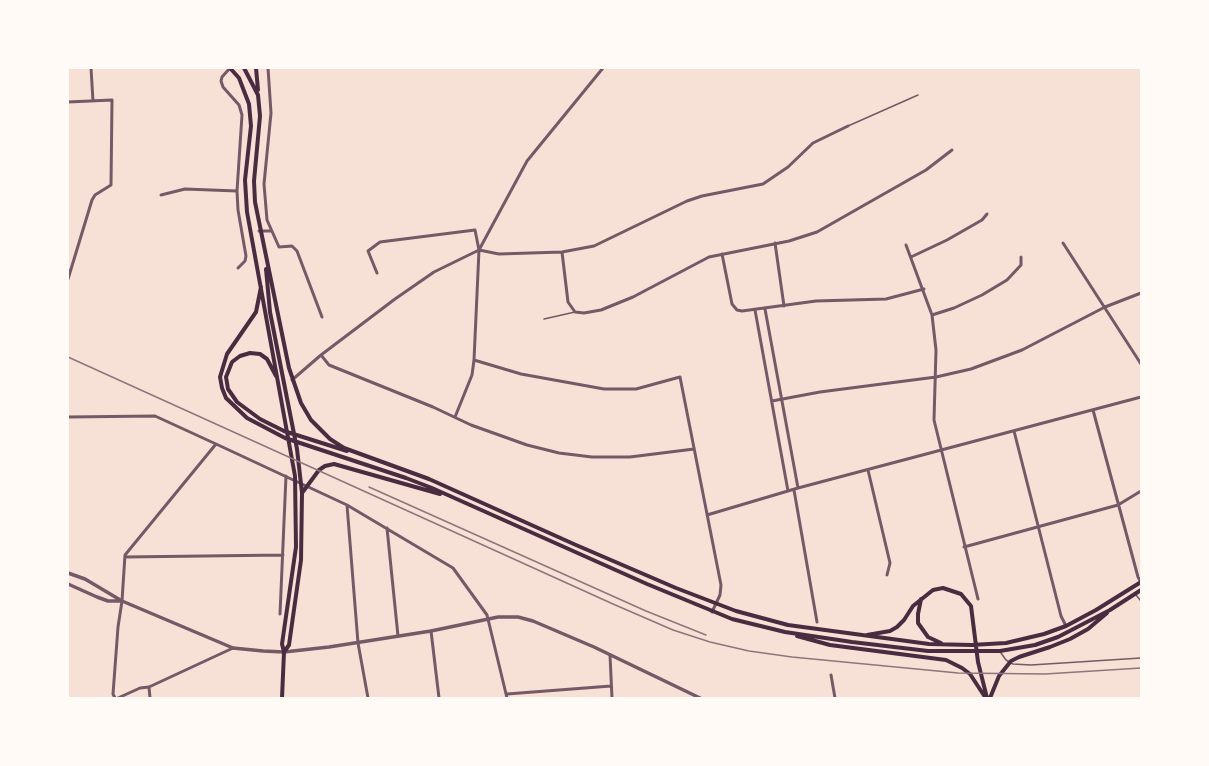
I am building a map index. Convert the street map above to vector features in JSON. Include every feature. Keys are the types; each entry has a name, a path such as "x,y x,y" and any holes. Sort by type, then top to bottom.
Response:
{"main road":[{"path":"230,68 244,90 250,111 245,190 247,212 295,476 296,519 292,579 282,644 284,652 282,698"},
{"path":"244,68 258,95"},
{"path":"256,68 260,120 254,192 260,231 292,380 301,403 311,420 330,439 353,453"},
{"path":"267,264 266,272 270,312 293,427 302,493 301,560 289,645 284,652"},
{"path":"261,287 256,312 224,359 220,383 226,398 239,412 256,424 285,438 406,478 712,612 749,624 785,632 830,645 946,660 970,674 987,698"},
{"path":"280,390 270,362 260,354 250,353 240,356 232,362 227,371 227,385 237,402 260,419 284,431 429,479 576,546 716,604 788,625 860,636 943,644 983,645 1006,643 1029,638 1066,626 1096,610 1141,582"},
{"path":"302,493 319,470 327,465 334,464 447,496"},
{"path":"860,636 890,631 897,627 921,599 933,590 943,588 956,591 966,598 971,606 978,662 987,698"},
{"path":"785,632 928,650 972,652 1000,651 1029,646 1050,640 1110,610 1141,590"},
{"path":"921,599 918,614 920,626 928,637 943,644"},
{"path":"987,698 999,676 1011,661 1075,636 1094,624 1110,610"}],"street":[{"path":"91,68 93,101"},
{"path":"230,68 222,77 221,81 223,88 239,105 242,115 236,191 246,256 245,261 238,268"},
{"path":"268,68 271,113 265,165 264,198 271,231 274,233 279,247 292,246 297,251 322,317"},
{"path":"292,380 321,355 395,299 434,272 479,250 527,161 603,68"},
{"path":"68,102 112,100 112,181 110,187 93,197 68,279"},
{"path":"479,250 499,254 562,252 594,246 688,201 702,196 763,184 788,167 813,143 848,126"},
{"path":"562,252 568,302 575,312 584,313 601,310 633,297 699,261 722,254 806,237 817,232 926,170 952,150"},
{"path":"161,195 185,189 236,191"},
{"path":"911,257 947,240 982,220 987,214"},
{"path":"377,273 368,251 380,242 475,230 479,250 474,360 472,375 455,417"},
{"path":"260,231 271,231"},
{"path":"1064,242 1100,303 1105,307 1141,364"},
{"path":"775,243 784,306"},
{"path":"906,245 924,289 932,315 936,348 936,377 933,410 940,450 978,599"},
{"path":"722,254 732,304 737,310 765,309 816,301 886,299 924,289"},
{"path":"932,315 954,308 982,296 1007,280 1021,265 1021,257"},
{"path":"772,401 820,392 936,377 971,369 1022,350 1105,307 1141,293"},
{"path":"765,309 782,399 817,622"},
{"path":"755,310 788,491"},
{"path":"321,355 329,365 527,445 559,453 592,457 630,457 694,449"},
{"path":"474,360 521,374 604,389 636,389 680,377 721,585 720,595 712,612"},
{"path":"707,515 788,491 1141,397"},
{"path":"1094,410 1118,505 1141,582"},
{"path":"68,417 155,416 309,486 347,505 453,568 485,610 507,698"},
{"path":"1014,432 1061,616 1066,626"},
{"path":"115,698 113,694 125,557 138,538 216,444"},
{"path":"868,470 890,563 887,575"},
{"path":"280,614 286,476"},
{"path":"964,547 1118,505 1141,491"},
{"path":"347,505 358,643 368,698"},
{"path":"387,528 398,636"},
{"path":"125,557 283,555"},
{"path":"68,573 102,587 122,601 233,648 284,652 358,643 511,616 533,621 610,655 700,698"},
{"path":"68,584 108,601 122,601"},
{"path":"431,631 439,698"},
{"path":"118,698 140,688 149,687 233,648"},
{"path":"610,655 612,698"},
{"path":"831,675 835,698"},
{"path":"507,694 611,686"},
{"path":"149,687 150,698"}],"lane":[{"path":"848,126 918,95"},
{"path":"544,319 575,312"},
{"path":"1136,594 1141,601"},
{"path":"1000,651 1006,660 1013,664 1065,665 1141,658"}],"railway":[{"path":"68,357 613,604 673,630 710,642 749,651 792,657 958,673 1045,674 1141,668"},
{"path":"369,487 646,611 706,635"}]}
